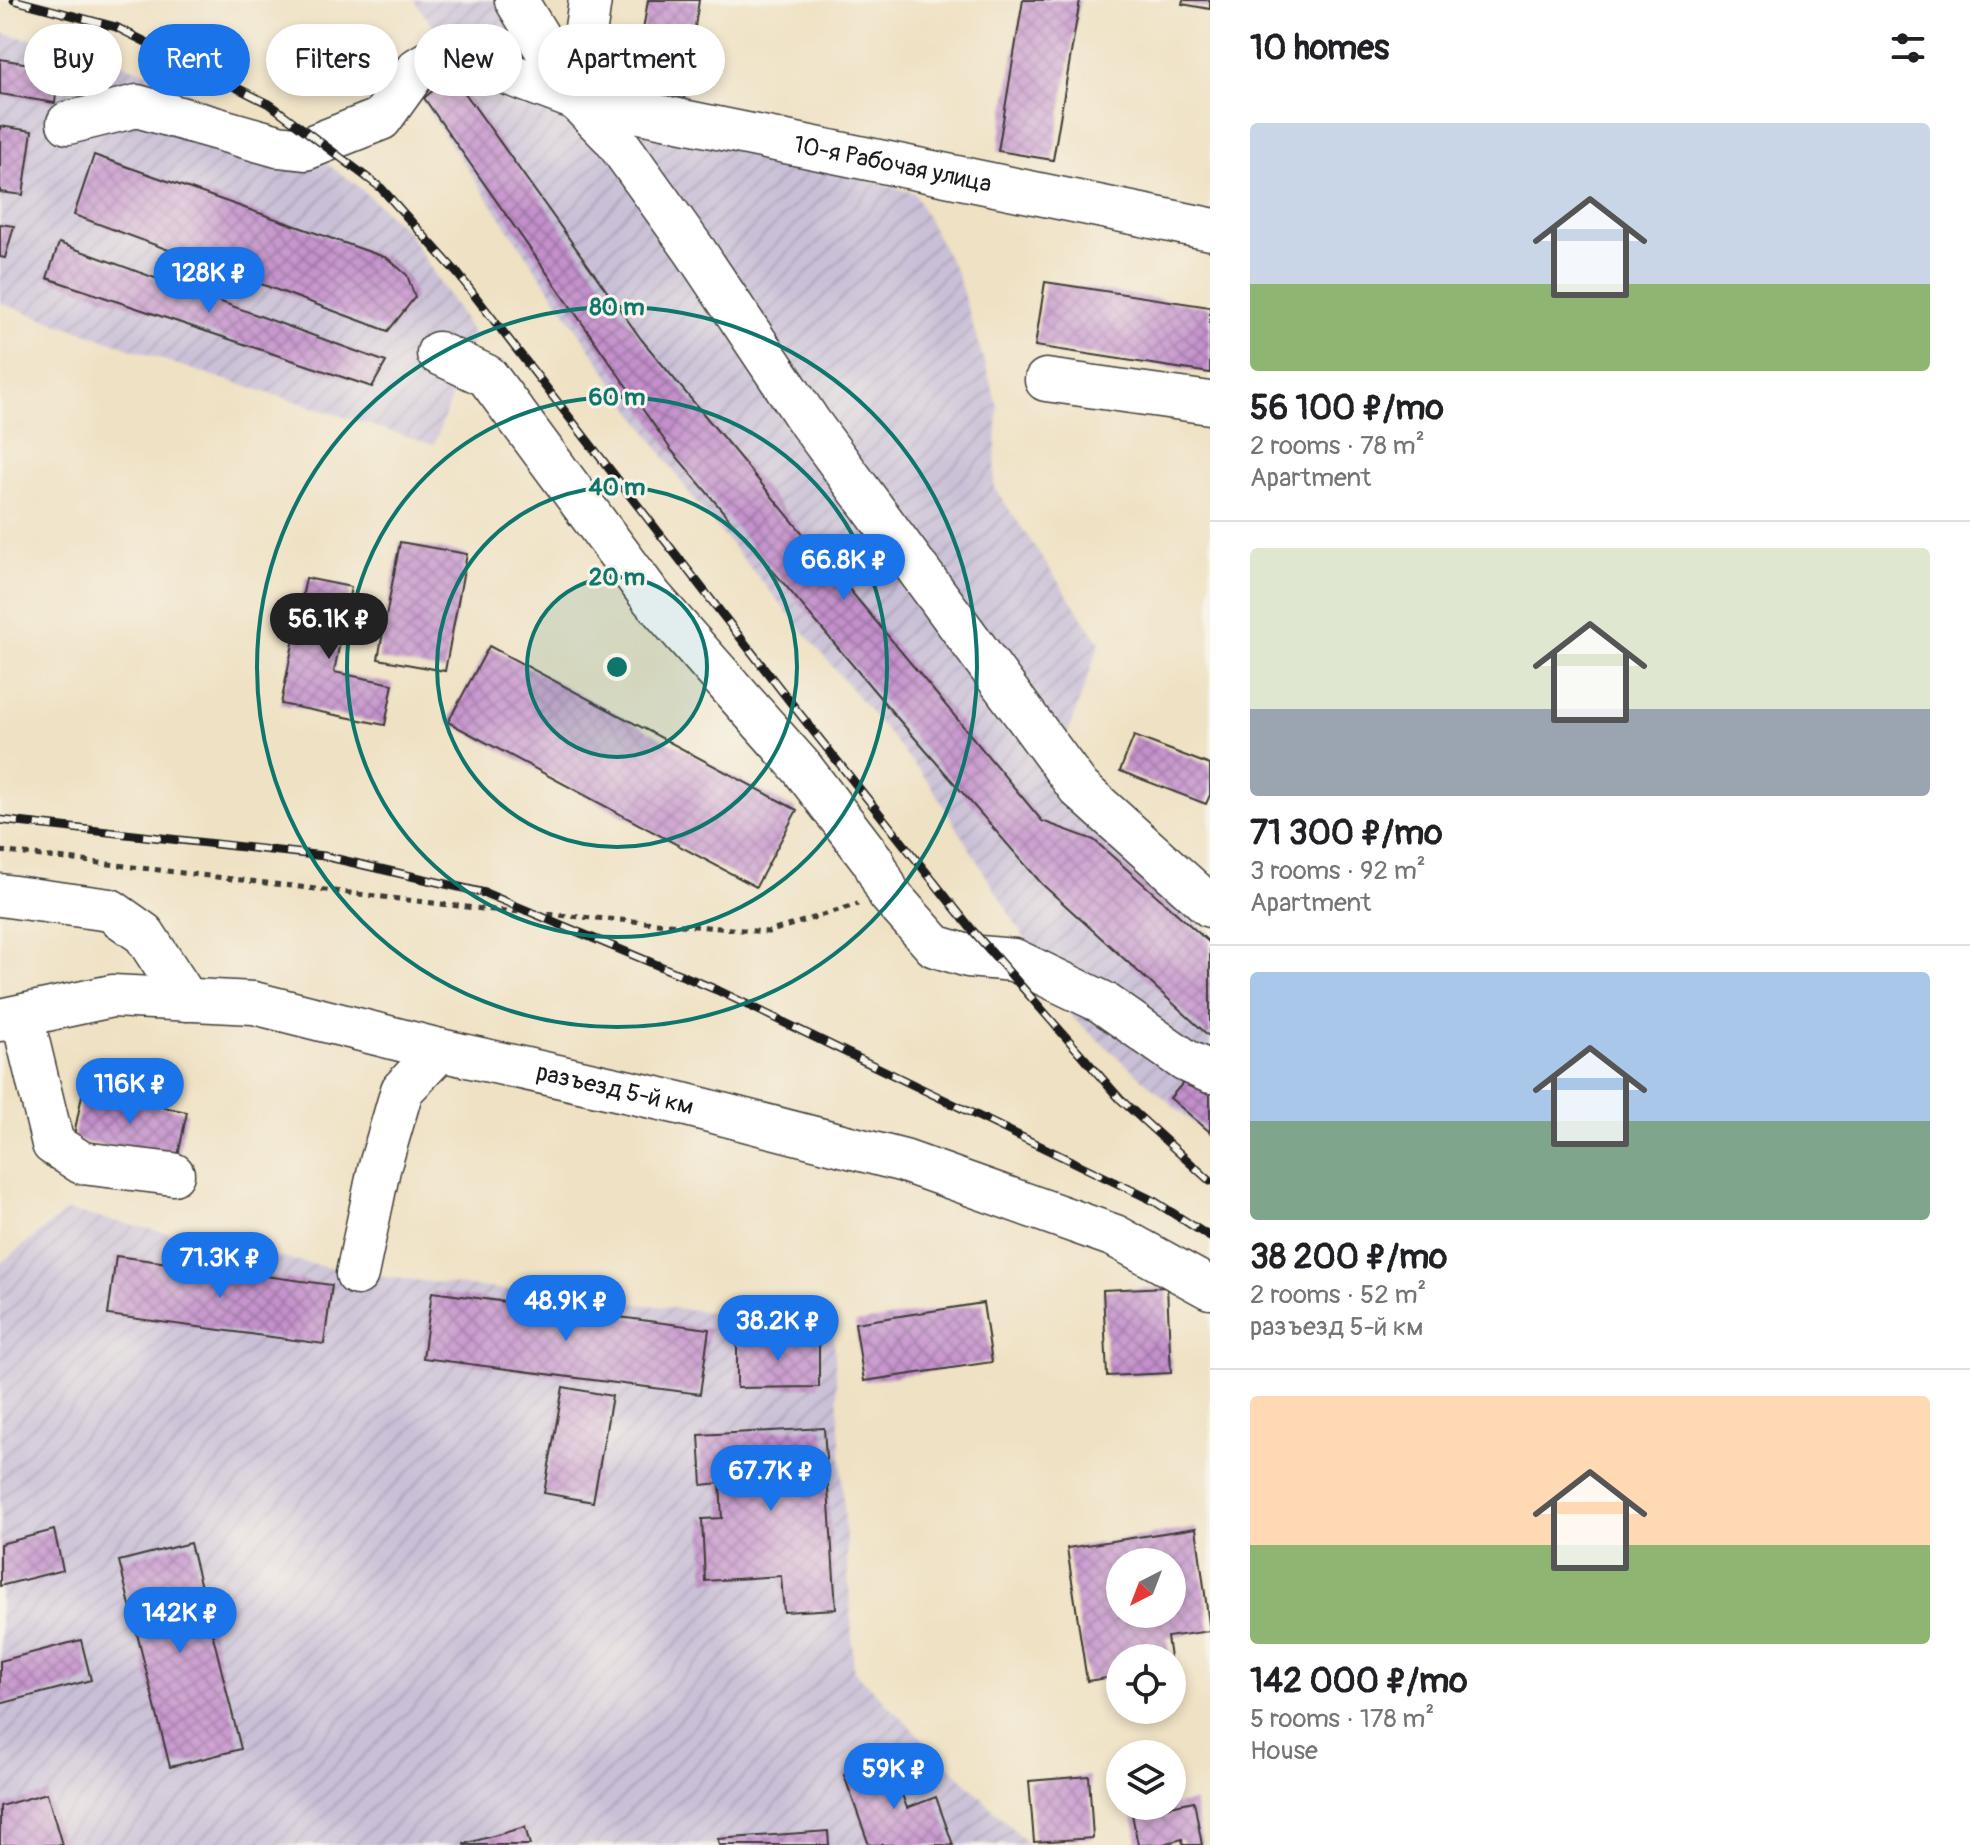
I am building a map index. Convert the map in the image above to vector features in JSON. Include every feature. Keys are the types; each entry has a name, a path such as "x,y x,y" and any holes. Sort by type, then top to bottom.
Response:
{"street":[{"path":"516,0 576,99 614,138 695,251 810,423 1079,788 1210,906"},
{"path":"576,99 590,0"},
{"name":"10-я Рабочая улица","path":"68,123 137,106 278,146 305,149 381,119 417,69 447,51 576,99 1210,229"},
{"path":"438,353 487,376 652,598 802,768 873,861 889,894 935,946 968,956 1014,960 1102,1002 1186,1061 1210,1072"},
{"path":"1046,380 1210,403"},
{"path":"0,895 110,910 144,934 187,1000"},
{"name":"разъезд 5-й км","path":"11,1018 112,996 254,1003 440,1050 679,1103 904,1161 1115,1236 1210,1288"},
{"path":"11,1018 53,1144 82,1163 173,1174"},
{"path":"357,1274 379,1169 402,1090 440,1050"}],"path":[{"path":"0,851 483,909 768,932 889,894"}],"shaded area":[{"path":"414,0 540,0 551,24 538,24 538,96 585,96 600,127 764,151 914,193 957,274 998,407 994,487 1100,643 1048,788 1210,934 1210,1138 1072,1017 931,785 691,496 418,96 522,96 522,24 431,24"},
{"path":"0,33 24,38 24,96 122,96 122,64 138,69 138,96 198,96 305,149 353,182 406,230 474,335 434,445 175,364 0,303"},
{"path":"67,1211 357,1274 833,1325 854,1671 1029,1845 0,1845 0,1264"}],"building":[{"path":"648,0 699,0 695,24 644,24"},
{"path":"1023,0 1080,0 1053,160 998,151"},
{"path":"1183,0 1210,0 1210,9 1182,4"},
{"path":"0,59 24,63 24,96 56,96 55,103 0,94"},
{"path":"467,96 641,339 1042,821 1094,840 1210,943 1210,1037 1042,884 672,451 424,98"},
{"path":"0,126 32,131 23,195 0,192"},
{"path":"94,155 387,258 407,275 415,297 388,331 74,215"},
{"path":"0,224 14,226 5,258 0,257"},
{"path":"59,243 386,362 372,387 47,278"},
{"path":"1045,282 1210,307 1210,373 1035,346"},
{"path":"400,542 467,554 445,671 378,659"},
{"path":"306,578 351,587 334,672 393,684 385,725 281,704"},
{"path":"489,646 797,810 756,887 448,722"},
{"path":"1134,736 1210,765 1210,795 1206,804 1120,771"},
{"path":"1194,1070 1210,1083 1210,1132 1170,1098"},
{"path":"83,1090 187,1112 177,1161 73,1140"},
{"path":"116,1256 332,1285 324,1344 108,1315"},
{"path":"1167,1287 1171,1373 1107,1376 1103,1290"},
{"path":"432,1292 709,1329 700,1394 423,1358"},
{"path":"983,1303 992,1362 864,1381 855,1323"},
{"path":"737,1338 819,1338 819,1387 737,1388"},
{"path":"563,1387 612,1396 593,1502 544,1493"},
{"path":"824,1428 836,1609 784,1612 781,1576 705,1581 702,1519 722,1518 720,1483 702,1485 699,1435"},
{"path":"1196,1528 1210,1631 1167,1637 1168,1644 1106,1644 1106,1678 1087,1681 1067,1548"},
{"path":"54,1530 63,1570 0,1586 0,1544"},
{"path":"190,1543 241,1749 170,1767 119,1561"},
{"path":"81,1640 91,1680 0,1704 0,1661"},
{"path":"889,1759 907,1808 936,1797 953,1845 869,1845 844,1775"},
{"path":"1089,1776 1093,1838 1034,1842 1029,1781"},
{"path":"47,1793 62,1845 0,1845 0,1806"},
{"path":"1194,1801 1202,1845 1183,1845 1182,1839 1160,1845 1138,1845 1133,1820 1186,1820 1186,1803"},
{"path":"525,1827 530,1845 464,1845 464,1844"},
{"path":"828,1831 829,1845 719,1845 718,1839"}],"railway":[{"path":"14,0 116,27 271,105 381,188 458,274 795,708 973,931 1120,1099 1210,1181"},
{"path":"0,820 324,856 485,893 717,990 1154,1201 1210,1237"}]}
